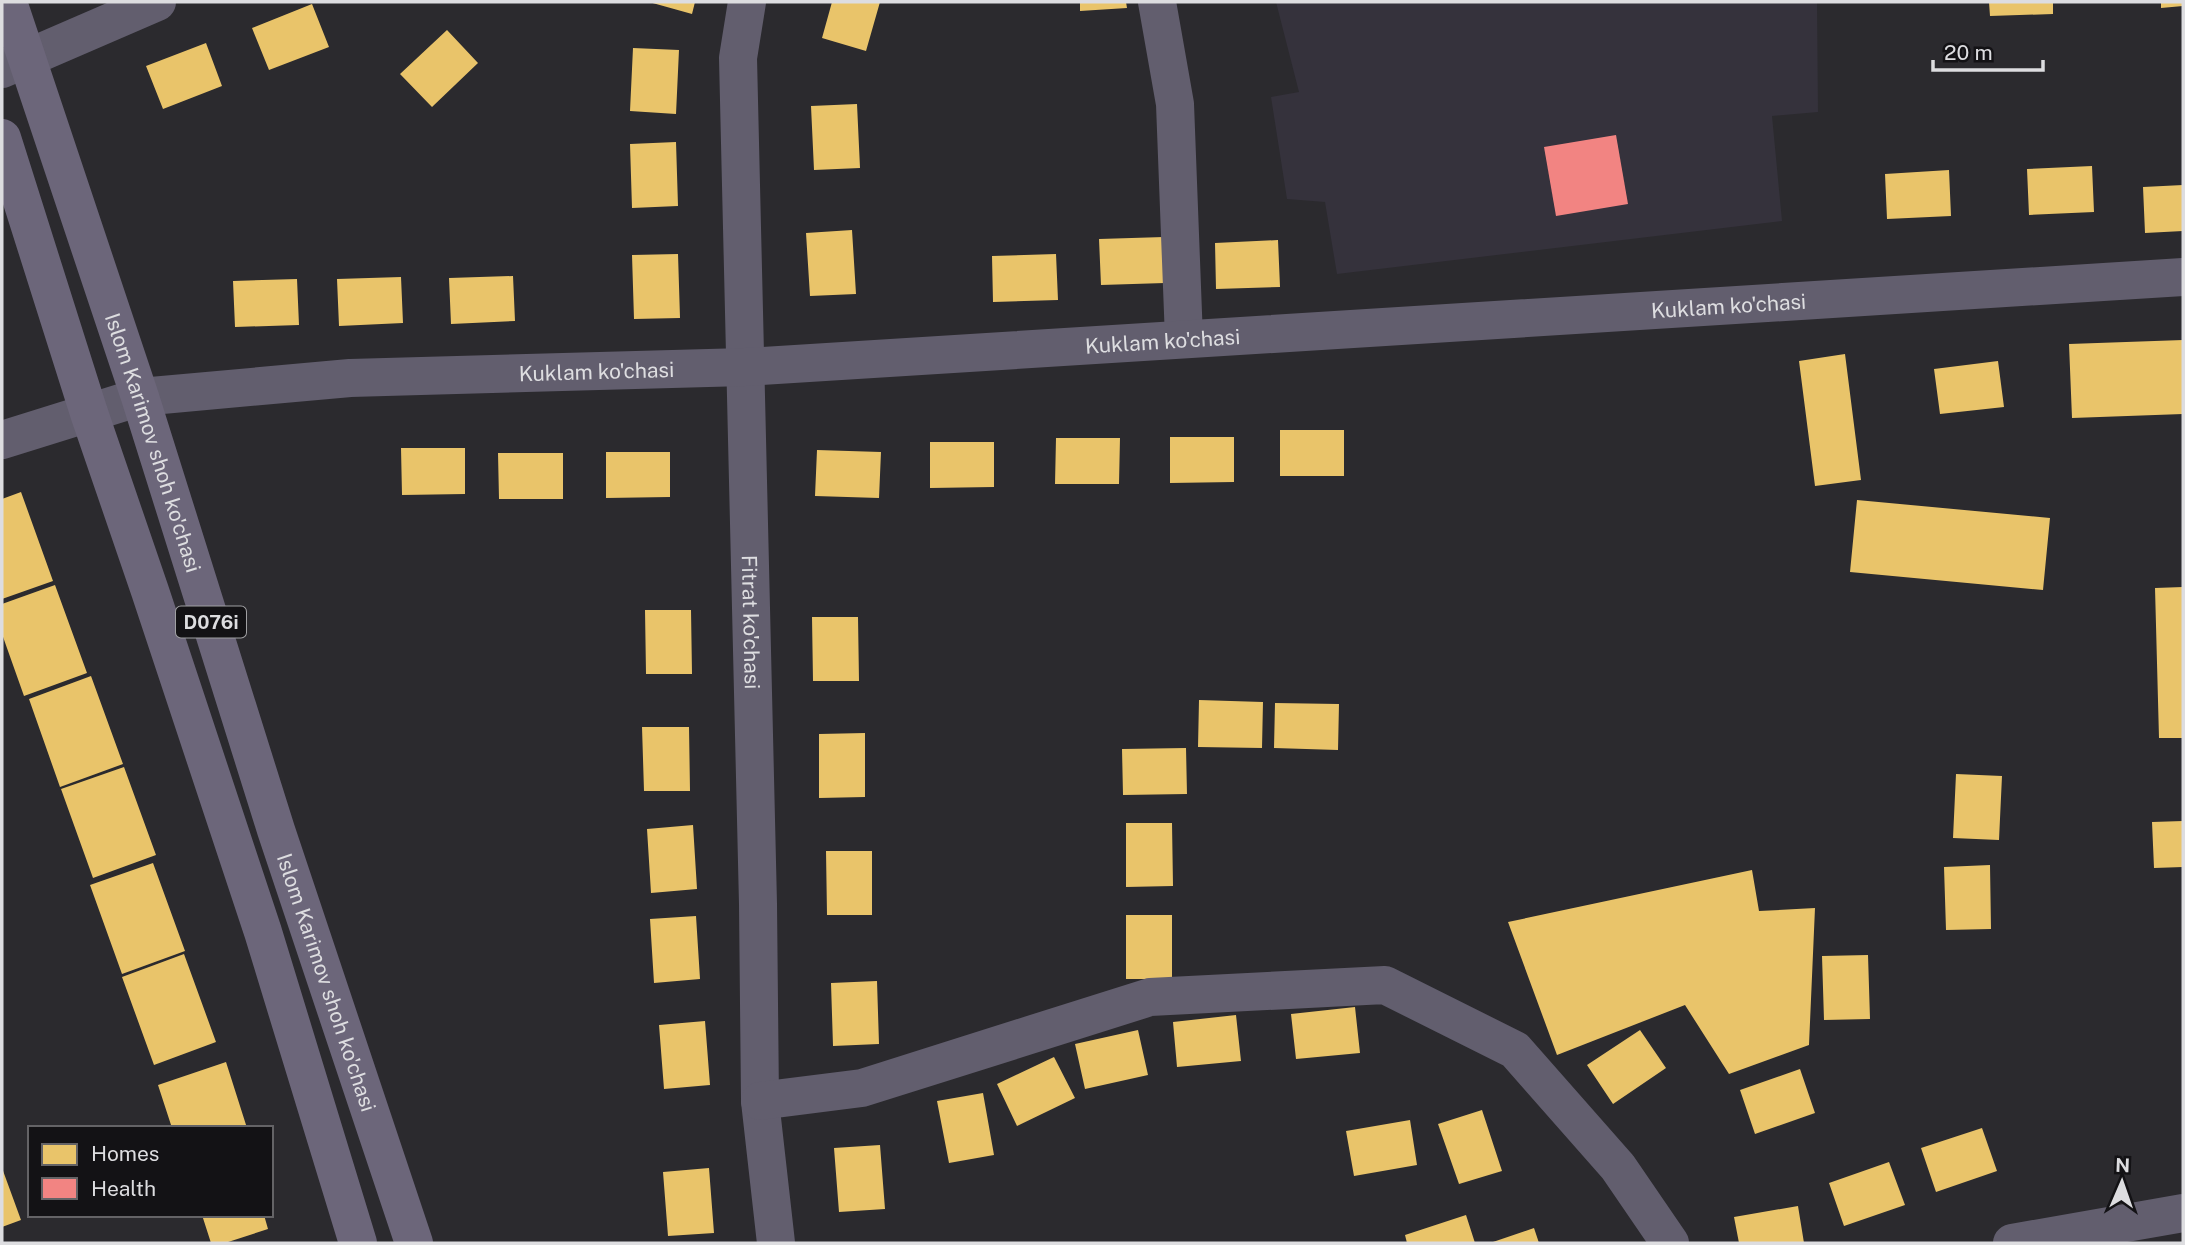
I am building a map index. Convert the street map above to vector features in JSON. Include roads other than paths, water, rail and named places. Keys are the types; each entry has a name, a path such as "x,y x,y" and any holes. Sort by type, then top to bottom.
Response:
{"main road":[{"name":"Islom Karimov shoh ko'chasi","path":"8,2 14,64 140,397 276,830 414,1243"},
{"name":"D076i","path":"2,138 89,413 263,932 358,1243"}],"street":[{"path":"14,64 157,2"},
{"name":"Fitrat ko'chasi","path":"747,2 738,58 758,904 760,1101 776,1243"},
{"path":"1157,2 1175,104 1184,339"},
{"name":"Kuklam ko'chasi","path":"2,440 140,397 350,378 745,367 2183,277"},
{"path":"760,1101 862,1088 1150,997 1385,985 1515,1050 1618,1167 1670,1243"},
{"path":"2021,1242 2183,1213"}]}
